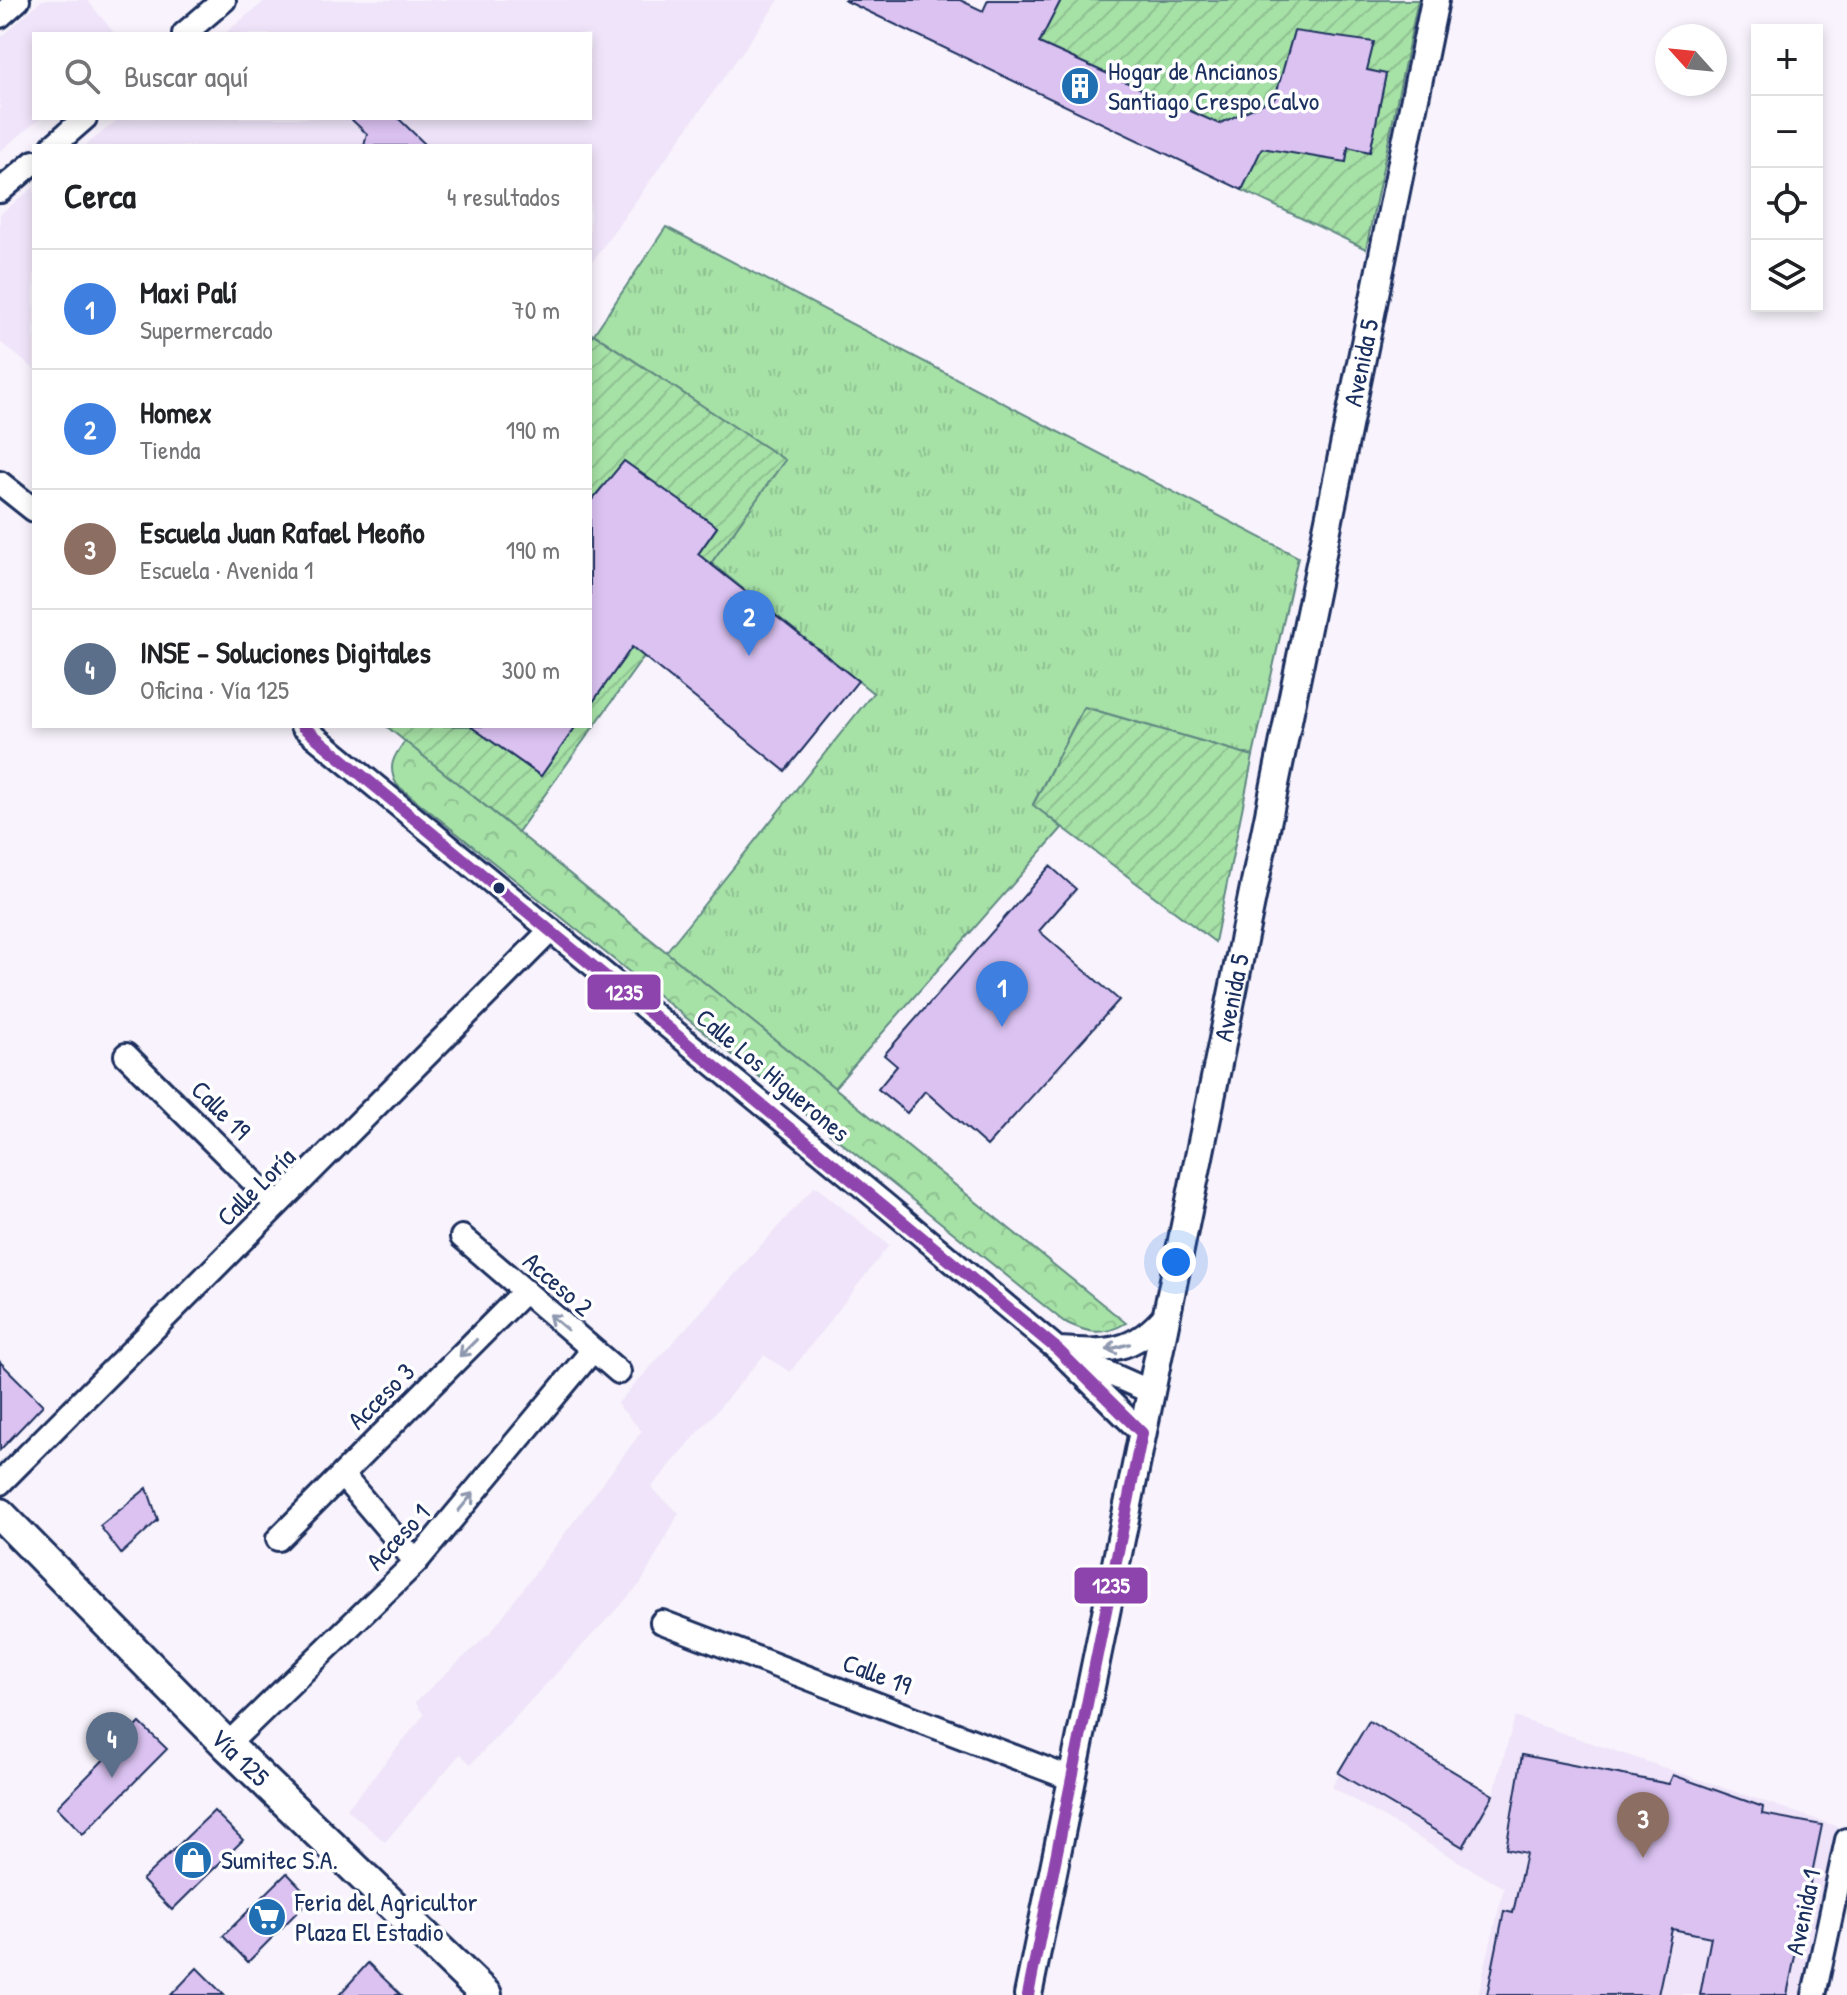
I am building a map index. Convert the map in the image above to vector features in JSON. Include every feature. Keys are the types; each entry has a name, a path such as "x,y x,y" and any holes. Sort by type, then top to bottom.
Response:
{"main road":[{"name":"Vía 125","path":"0,1514 227,1745 486,1995"}],"street":[{"path":"0,16 18,0"},
{"path":"186,32 224,0"},
{"name":"Avenida 5","path":"1028,1995 1435,0"},
{"path":"55,144 83,120"},
{"path":"0,191 32,164"},
{"path":"0,483 32,508"},
{"name":"Calle Los Higuerones","path":"304,728 1057,1349 1142,1433"},
{"name":"Calle Loría","path":"0,1483 551,930"},
{"name":"Calle 19","path":"126,1055 277,1205"},
{"name":"Acceso 2","path":"462,1237 523,1293 619,1372"},
{"name":"Acceso 3","path":"278,1539 523,1293"},
{"path":"1057,1349 1093,1351 1126,1346 1150,1333 1167,1313"},
{"name":"Calle Los Higuerones","path":"1057,1349 1151,1392"},
{"name":"Acceso 1","path":"227,1745 416,1562 592,1351"},
{"path":"342,1475 416,1562"},
{"name":"Calle 19","path":"662,1622 1072,1779"},
{"name":"Avenida 1","path":"1814,1995 1847,1840"}],"shaded area":[{"path":"42,0 87,0 113,32 32,32 32,120 39,120 0,151 0,38"},
{"path":"266,0 779,0 592,262 592,144 88,144 118,120 592,120 592,32 226,32"},
{"path":"32,189 32,367 0,342 0,214"},
{"path":"815,1186 889,1245 790,1372 764,1355 651,1488 679,1513 641,1583 471,1764 460,1754 385,1842 347,1809 424,1715 415,1702 490,1633 642,1431 617,1404"},
{"path":"1515,1717 1839,1827 1804,1995 1478,1995 1504,1888 1332,1787 1369,1721 1493,1795"}],"green space":[{"path":"1061,0 1418,0 1366,249 1242,190 1263,146 1346,161 1348,147 1370,152 1386,74 1367,70 1294,31 1275,99 1219,124 1039,43"},
{"path":"666,227 1298,557 1253,756 1084,707 1033,804 1062,828 834,1088 666,952 873,693 711,563 784,460 594,334"},
{"path":"592,336 785,460 518,832 388,728 473,728 541,776 575,728 592,728 592,703 717,528 624,461 612,477 646,518 602,487 592,500"},
{"path":"1084,707 1253,756 1215,942 1033,805"},
{"path":"405,741 1126,1323 1094,1332 1063,1321 397,785 392,773 393,762"}],"building":[{"name":"Hogar de Ancianos Santiago Crespo Calvo","path":"844,0 960,0 983,11 988,0 1061,0 1039,43 1219,124 1275,98 1294,31 1374,42 1367,70 1386,74 1370,152 1348,147 1346,162 1262,148 1242,190"},
{"path":"352,120 400,120 425,144 364,144 367,134"},
{"path":"624,461 717,527 698,554 858,681 785,771 632,647 592,703 592,500"},
{"path":"473,728 575,728 541,776"},
{"path":"1050,866 1076,889 1039,931 1119,1000 987,1146 925,1091 907,1113 878,1089 897,1066 884,1055"},
{"path":"0,1362 43,1405 0,1450"},
{"path":"147,1488 158,1520 121,1554 100,1526"},
{"path":"1369,1721 1493,1795 1463,1847 1338,1773"},
{"path":"140,1723 167,1749 83,1834 57,1807"},
{"path":"1522,1755 1669,1784 1673,1775 1763,1807 1762,1814 1822,1825 1787,1995 1700,1995 1711,1937 1672,1929 1658,1995 1487,1995 1504,1911 1513,1913 1526,1853 1506,1849"},
{"name":"Sumitec S.A.","path":"214,1811 243,1840 172,1910 142,1880"},
{"name":"Feria del Agricultor Plaza El Estadio","path":"287,1873 311,1898 248,1962 223,1936"},
{"path":"368,1963 401,1995 339,1995"},
{"path":"197,1968 224,1995 171,1995"}],"transit line":[{"name":"1235","path":"304,728 1057,1349 1142,1433 1028,1995"}],"place":[{"name":"Hogar de Ancianos Santiago Crespo Calvo","path":"1080,86"},
{"name":"Homex","path":"749,656"},
{"name":"Maxi Palí","path":"1002,1027"},
{"name":"INSE - Soluciones Digitales","path":"112,1778"},
{"name":"Escuela Juan Rafael Meoño","path":"1643,1858"},
{"name":"Sumitec S.A.","path":"193,1860"},
{"name":"Feria del Agricultor Plaza El Estadio","path":"267,1917"}]}
